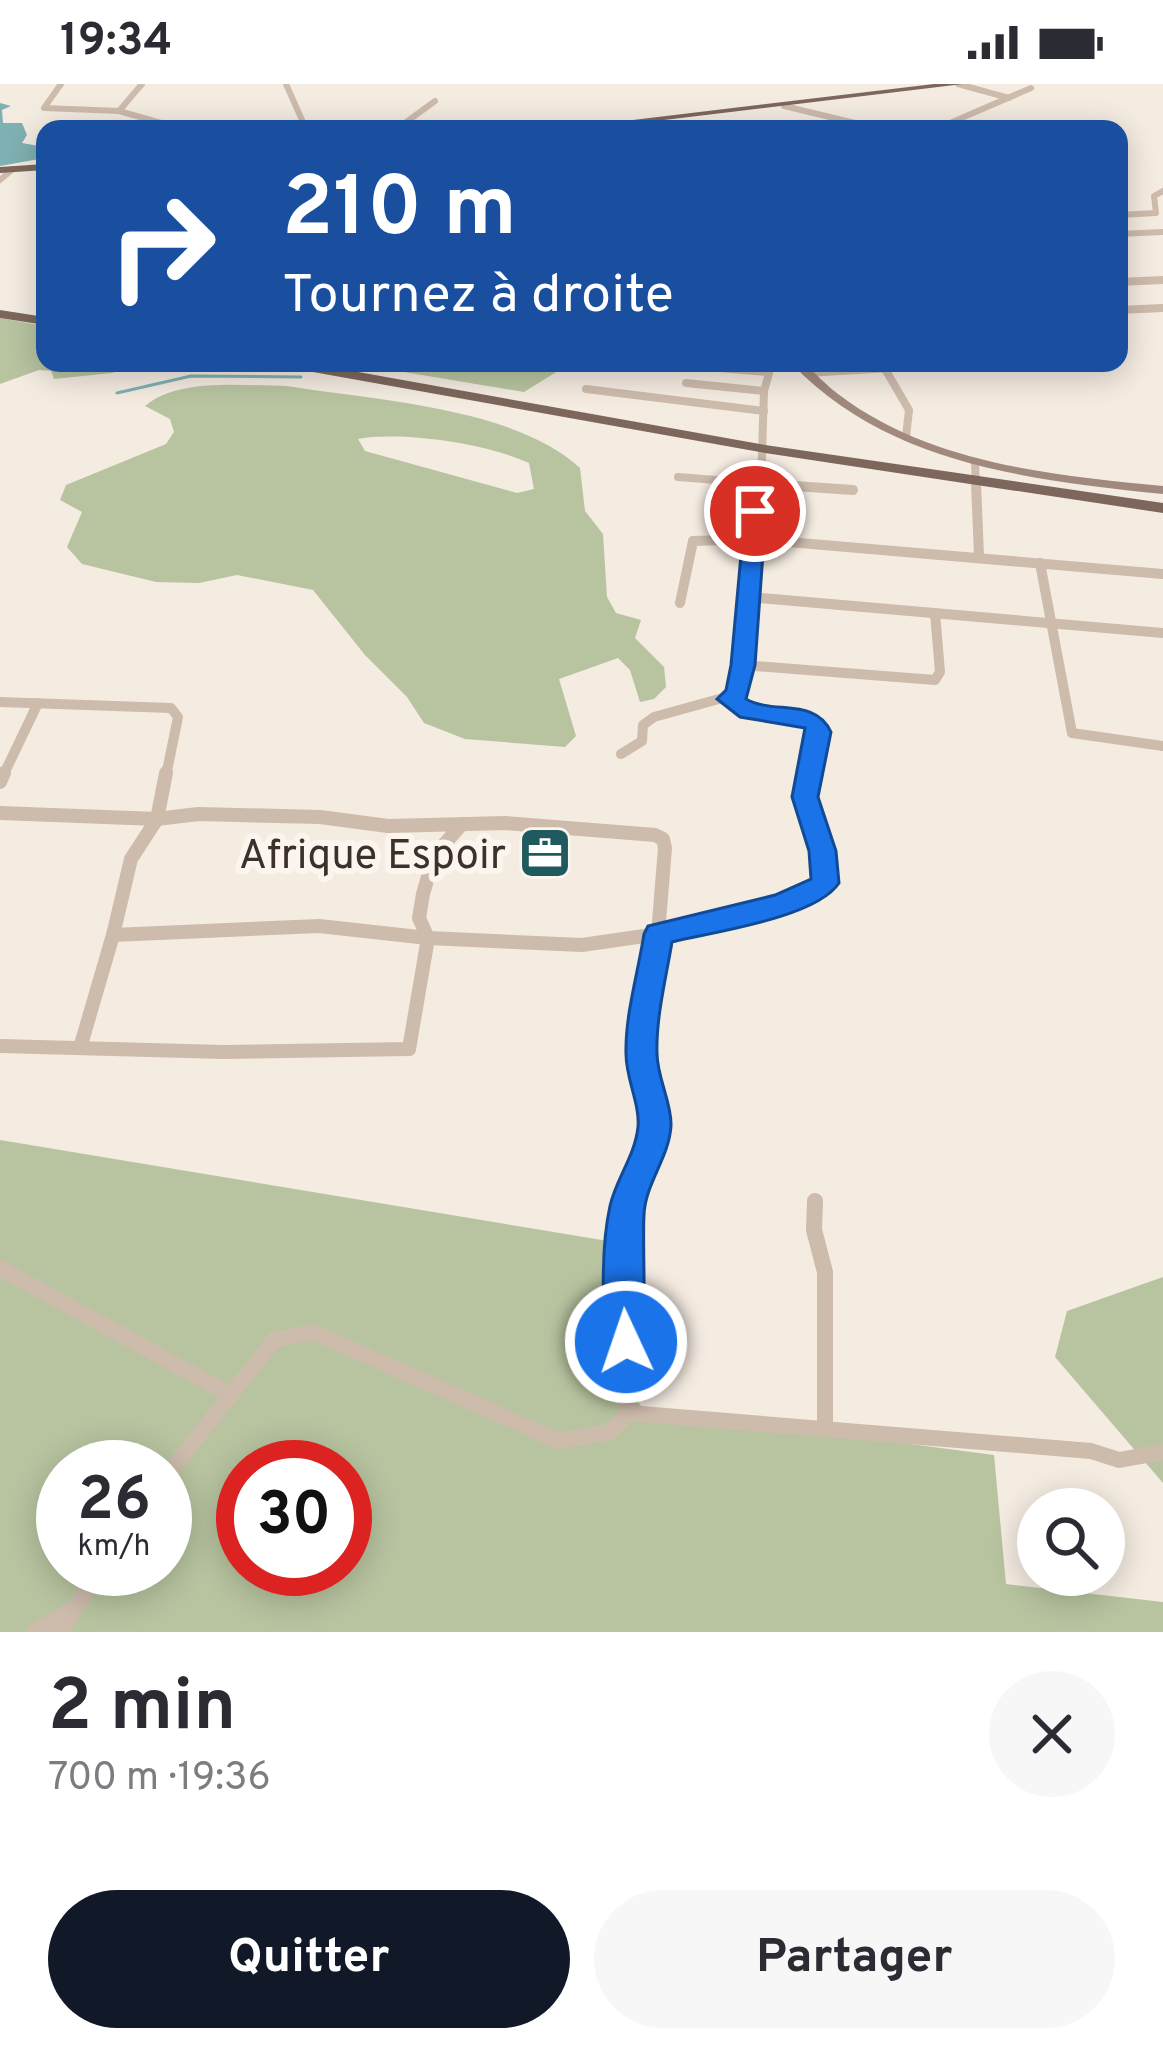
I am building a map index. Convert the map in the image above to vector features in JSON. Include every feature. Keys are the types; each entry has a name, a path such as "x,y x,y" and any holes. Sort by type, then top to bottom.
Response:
{"main road":[{"path":"649,120 958,84"},
{"path":"642,120 706,114"},
{"path":"0,314 36,320"},
{"path":"335,372 977,484 1163,508"}],"street":[{"path":"61,84 44,108 119,111 150,120"},
{"path":"119,111 142,84"},
{"path":"286,84 302,120"},
{"path":"958,84 1010,99"},
{"path":"958,120 1031,88"},
{"path":"409,120 435,101"},
{"path":"784,106 842,120"},
{"path":"0,180 7,169"},
{"path":"1128,214 1159,212 1154,196 1163,190"},
{"path":"1128,234 1163,232"},
{"path":"1128,282 1163,280"},
{"path":"1128,308 1163,308"},
{"path":"621,754 642,741 643,724 654,717 737,694 765,449 764,391 769,372"},
{"path":"807,372 852,410 906,437 975,462 1064,480 1163,490"},
{"path":"887,372 909,410 906,437"},
{"path":"686,383 764,391"},
{"path":"586,389 764,410"},
{"path":"975,462 979,556"},
{"path":"678,477 853,490"},
{"path":"680,603 693,541 753,538 1163,574"},
{"path":"1040,563 1072,733 1163,746"},
{"path":"749,597 1163,633"},
{"path":"743,665 935,680 940,671 935,614"},
{"path":"112,935 319,926 428,938 582,945 658,934 811,893 825,883 822,851 805,797 819,732 808,718 748,711 729,699"},
{"path":"0,702 171,708 179,729 157,819 131,859 80,1048"},
{"path":"0,782 38,703"},
{"path":"0,813 157,819 198,814 320,817 388,826 527,824 663,839 658,934 641,1049 643,1081 655,1121 652,1144 627,1205 626,1342 620,1388 628,1413"},
{"path":"0,1046 409,1049 428,938 419,918 428,875 434,856 462,824"},
{"path":"815,1201 814,1230 825,1272 825,1430"},
{"path":"0,1268 231,1395"},
{"path":"192,1444 274,1340 313,1332 559,1441 610,1432 628,1413"},
{"path":"628,1413 1091,1451 1119,1460 1163,1451"},
{"path":"60,1632 84,1596"},
{"path":"34,1632 79,1604"}],"green space":[{"path":"0,318 36,324 36,371 0,384"},
{"path":"51,372 115,372 112,373 54,379"},
{"path":"404,372 556,372 524,392"},
{"path":"287,386 481,419 519,431 580,468 585,511 603,534 607,597 616,613 641,620 635,638 664,667 666,687 654,699 640,702 630,670 618,658 559,679 576,736 565,747 465,739 424,723 407,697 365,655 313,590 237,575 199,583 156,582 82,564 67,547 82,512 60,500 66,485 166,444 174,432 170,419 145,406 194,387","holes":["358,439 445,441 512,456 529,463 534,489 517,493 365,451"]},
{"path":"0,1140 614,1242 613,1364 643,1409 994,1455 1006,1584 1017,1585 1017,1596 1111,1596 1163,1602 1163,1632 0,1632"},
{"path":"1163,1277 1163,1483 1055,1357 1067,1311"}],"water":[{"path":"0,103 11,106 2,110 3,123 22,123 27,135 22,143 36,145 36,160 0,166"}],"waterway":[{"path":"117,393 191,376 301,377"}],"place":[{"name":"Afrique Espoir","path":"545,853"}],"route":[{"path":"626,1342 627,1205 652,1144 655,1121 643,1081 641,1049 658,934 779,904 825,883 822,851 805,797 819,732 815,723 808,718 748,711 729,699 737,694 743,665 755,511"}]}
